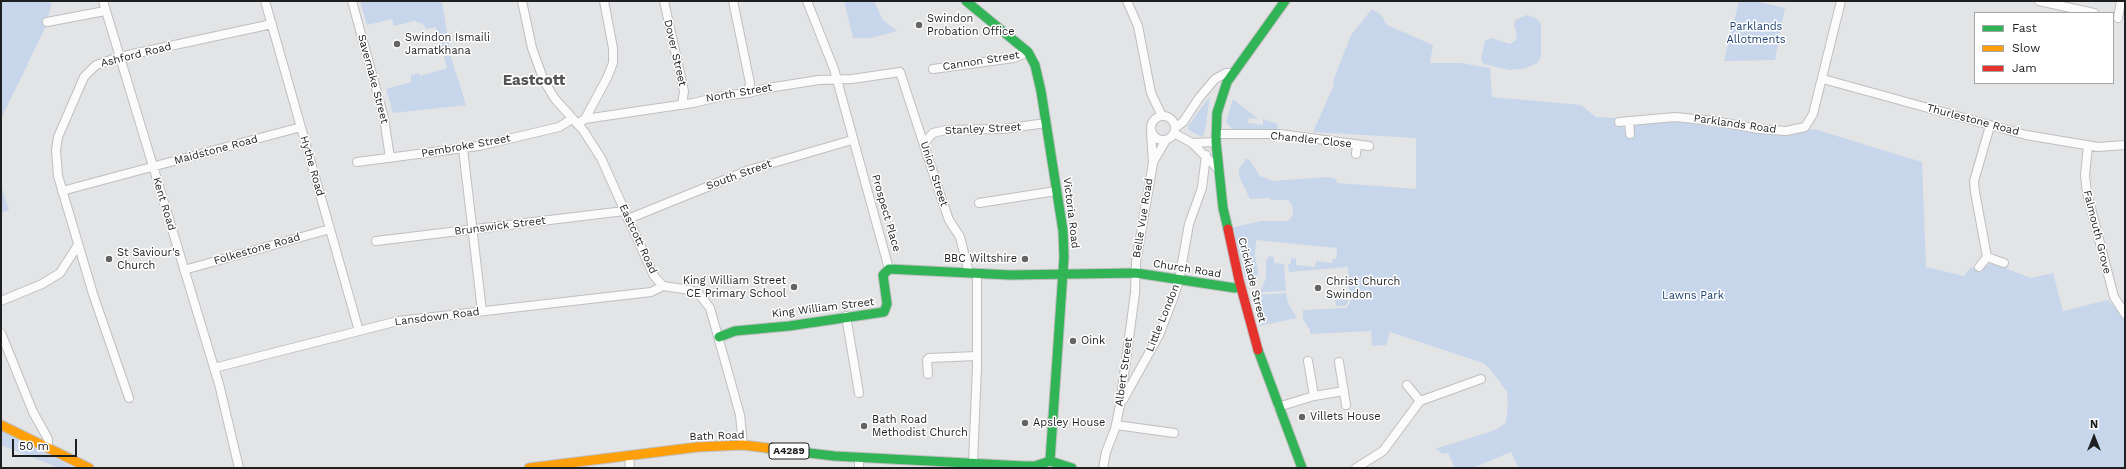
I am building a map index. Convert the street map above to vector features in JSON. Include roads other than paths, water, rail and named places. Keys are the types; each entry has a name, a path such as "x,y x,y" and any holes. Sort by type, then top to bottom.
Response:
{"main road":[{"name":"Victoria Road","path":"966,1 982,16 1028,52 1033,60 1038,79 1064,246 1064,274 1050,460"},
{"name":"Cricklade Street","path":"1285,1 1232,73 1223,92 1217,113 1216,138 1218,169 1226,221 1239,280 1263,367 1302,468"},
{"name":"Prospect Place","path":"889,269 973,273 1064,274"},
{"name":"King William Street","path":"719,337 735,331 789,326 886,310 887,304 883,275 885,271 889,269"},
{"name":"Church Road","path":"1064,274 1136,273 1235,288"},
{"path":"1,425 90,468"},
{"name":"Bath Road","path":"529,468 698,447 743,445 859,457 1032,466 1050,460"},
{"path":"1050,460 1072,468"}],"street":[{"name":"Kent Road","path":"103,1 214,368 239,468"},
{"name":"Hythe Road","path":"265,1 359,331"},
{"name":"Savernake Street","path":"352,1 384,118 390,158"},
{"name":"Eastcott Road","path":"522,1 529,38 538,69 555,99 575,122 601,158 650,270 663,286 690,290 703,296 710,308 740,415 743,445"},
{"path":"585,119 607,78 612,63 613,48 604,1"},
{"name":"Dover Street","path":"664,1 684,91 682,105"},
{"path":"733,1 750,83 748,93"},
{"name":"Prospect Place","path":"807,1 836,80 889,269"},
{"path":"1127,1 1133,13 1151,93 1162,116"},
{"name":"Parklands Road","path":"1619,122 1656,118 1687,118 1759,129 1786,131 1801,129 1809,124 1812,119 1841,1"},
{"path":"2039,1 2089,12"},
{"path":"2119,18 2121,1"},
{"path":"47,22 105,11"},
{"name":"Ashford Road","path":"129,398 78,245 56,169 56,150 63,124 88,72 96,65 119,57 272,24"},
{"name":"Cannon Street","path":"933,69 1014,58 1028,52"},
{"name":"North Street","path":"575,122 661,106 682,105 714,97 748,93 791,84 819,80 868,77 896,71 902,74"},
{"name":"Belle Vue Road","path":"1153,163 1166,140 1183,122 1203,93 1215,79 1226,73 1232,73"},
{"name":"Union Street","path":"902,74 949,220 960,237 973,273"},
{"name":"Thurlestone Road","path":"1823,79 1990,126 2033,136 2088,146 2125,145"},
{"path":"1166,140 1156,138 1151,132 1153,121 1162,116 1170,118 1175,130 1206,155 1218,169"},
{"path":"1628,121 1630,134"},
{"name":"Pembroke Street","path":"357,162 463,149 575,122"},
{"name":"Stanley Street","path":"924,143 933,133 946,130 1003,129 1046,123"},
{"path":"1979,267 1987,257 1974,180 1990,126"},
{"name":"Maidstone Road","path":"62,191 301,127"},
{"name":"Belle Vue Road","path":"1136,273 1153,163 1151,132"},
{"name":"Chandler Close","path":"1216,138 1280,134 1369,146"},
{"path":"1192,143 1216,138"},
{"name":"South Street","path":"626,215 668,202 745,171 852,140"},
{"name":"Chandler Close","path":"1356,154 1357,144"},
{"name":"Falmouth Grove","path":"2088,146 2085,172 2087,193 2114,297 2125,314"},
{"path":"463,149 482,311"},
{"name":"Little London","path":"1120,405 1159,335 1179,280 1189,224 1203,185 1206,155"},
{"path":"979,204 1056,191"},
{"name":"Brunswick Street","path":"376,241 626,215"},
{"name":"Folkestone Road","path":"184,270 330,229"},
{"path":"1,301 42,284 60,273 78,245"},
{"path":"1987,257 2004,263"},
{"path":"973,273 977,356 973,463"},
{"name":"Albert Street","path":"1103,468 1106,452 1116,425 1120,405 1134,305 1136,273"},
{"name":"Lansdown Road","path":"214,368 398,321 651,292 663,286"},
{"path":"846,316 860,393"},
{"path":"1,333 33,412 48,439 48,448"},
{"path":"928,374 927,360 929,358 977,356"},
{"path":"1308,361 1314,396"},
{"path":"1339,362 1346,405"},
{"path":"1356,468 1383,451 1420,401 1481,379"},
{"path":"1407,385 1420,401"},
{"path":"1278,407 1314,396 1344,390"},
{"path":"1116,425 1174,434"},
{"path":"629,456 630,468"},
{"path":"859,457 859,468"}],"place":[{"name":"Swindon Probation Office","path":"919,25"},
{"name":"Swindon Ismaili Jamatkhana","path":"397,44"},
{"name":"St Saviour's Church","path":"109,259"},
{"name":"BBC Wiltshire","path":"1025,259"},
{"name":"King William Street CE Primary School","path":"794,287"},
{"name":"Christ Church Swindon","path":"1318,288"},
{"name":"Oink","path":"1073,341"},
{"name":"Villets House","path":"1302,417"},
{"name":"Apsley House","path":"1025,423"},
{"name":"Bath Road Methodist Church","path":"864,426"}],"district":[{"name":"Eastcott","path":"534,81"}],"park label":[{"name":"Parklands Allotments","path":"1756,33"},
{"name":"Lawns Park","path":"1693,296"}]}
